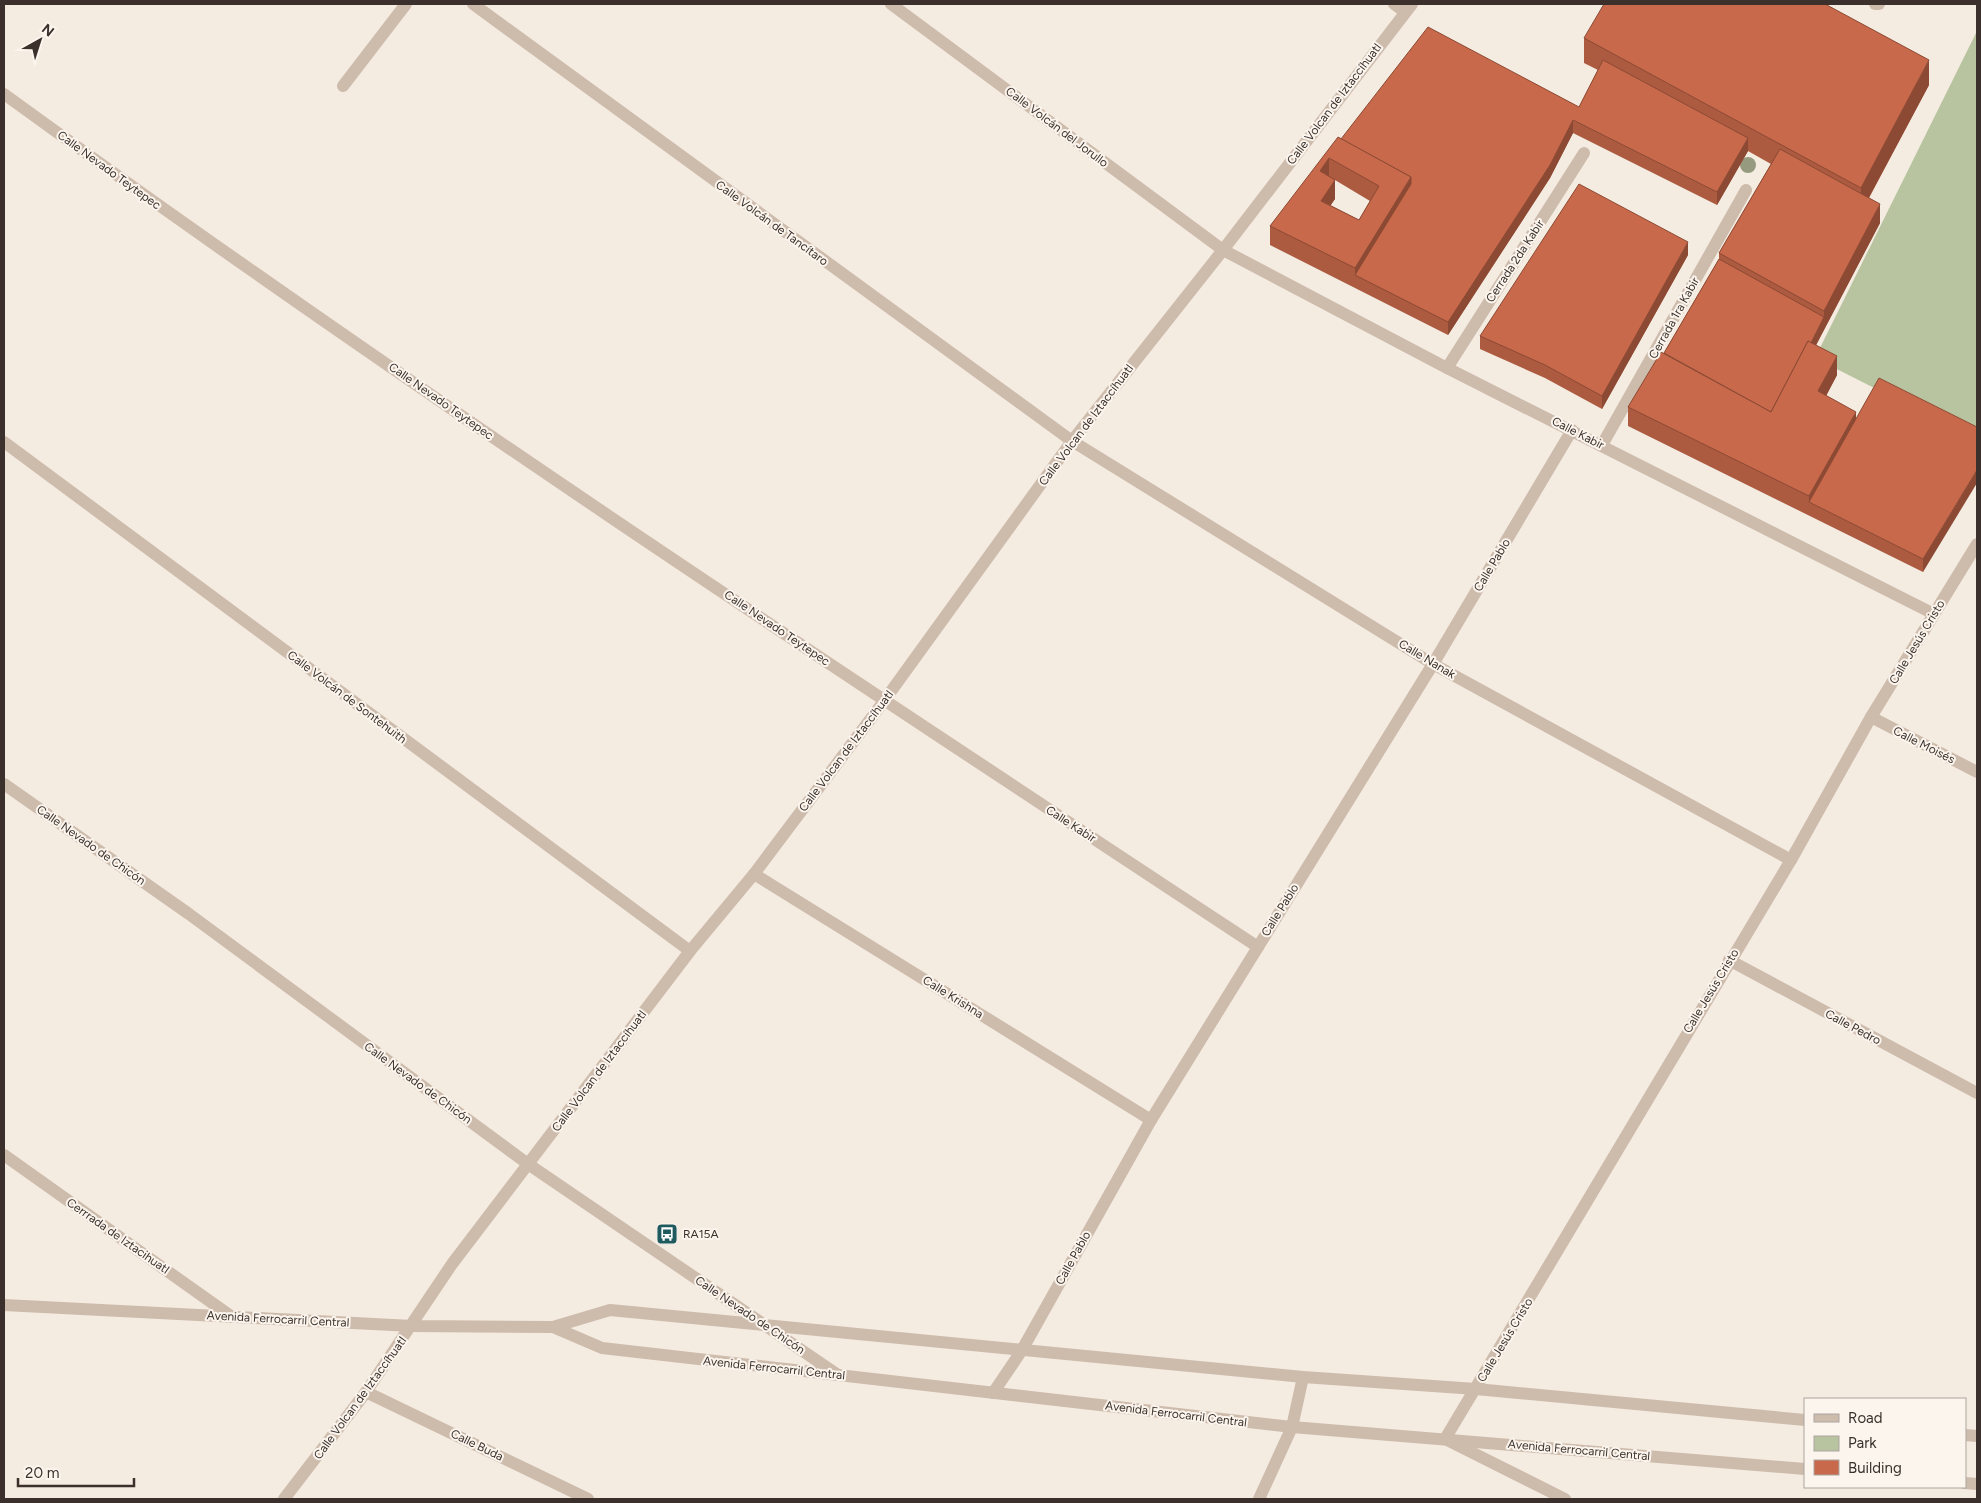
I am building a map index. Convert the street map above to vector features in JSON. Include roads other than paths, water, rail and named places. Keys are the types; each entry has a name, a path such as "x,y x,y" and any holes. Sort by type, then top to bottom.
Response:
{"street":[{"path":"343,86 406,4"},
{"name":"Calle Volcán de Tancítaro","path":"472,4 1072,441"},
{"name":"Calle Volcán del Jorullo","path":"891,4 1223,250"},
{"path":"1394,4 1408,8"},
{"path":"1875,4 1880,4"},
{"name":"Calle Volcan de Iztaccíhuatl","path":"284,1499 366,1392 452,1264 690,951 754,874 884,701 1072,441 1223,250 1408,8"},
{"name":"Calle Nevado Teytepec","path":"4,94 158,207 550,476 884,701"},
{"name":"Cerrada 2da Kabir","path":"1447,368 1584,153"},
{"name":"Cerrada 1ra Kabir","path":"1602,445 1746,190"},
{"name":"Calle Kabir","path":"1223,250 1447,368 1934,614"},
{"name":"Calle Pablo","path":"993,1393 1022,1350 1151,1120 1433,664 1572,430"},
{"name":"Calle Nanak","path":"1072,441 1433,664 1791,860"},
{"name":"Calle Volcán de Sontehuith","path":"4,442 690,951"},
{"name":"Calle Jesús Cristo","path":"1445,1439 1729,960 1791,860 1871,717 1977,544"},
{"name":"Calle Kabir","path":"884,701 1258,947"},
{"name":"Calle Moisés","path":"1871,717 1977,772"},
{"name":"Calle Nevado de Chicón","path":"4,784 189,914 528,1164 838,1375"},
{"name":"Calle Krishna","path":"754,874 1151,1120"},
{"name":"Calle Pedro","path":"1729,960 1977,1093"},
{"name":"Cerrrada de Iztacihuatl","path":"4,1155 232,1317"},
{"name":"Avenida Ferrocarril Central","path":"4,1305 412,1326 553,1327 610,1310 1303,1377 1476,1389 1804,1420"},
{"name":"Avenida Ferrocarril Central","path":"553,1327 602,1348 1292,1427 1804,1469"},
{"path":"1259,1499 1292,1427 1303,1377"},
{"name":"Calle Buda","path":"366,1392 584,1498"},
{"path":"1445,1439 1565,1499"}],"place":[{"name":"RA15A","path":"667,1234"}]}
